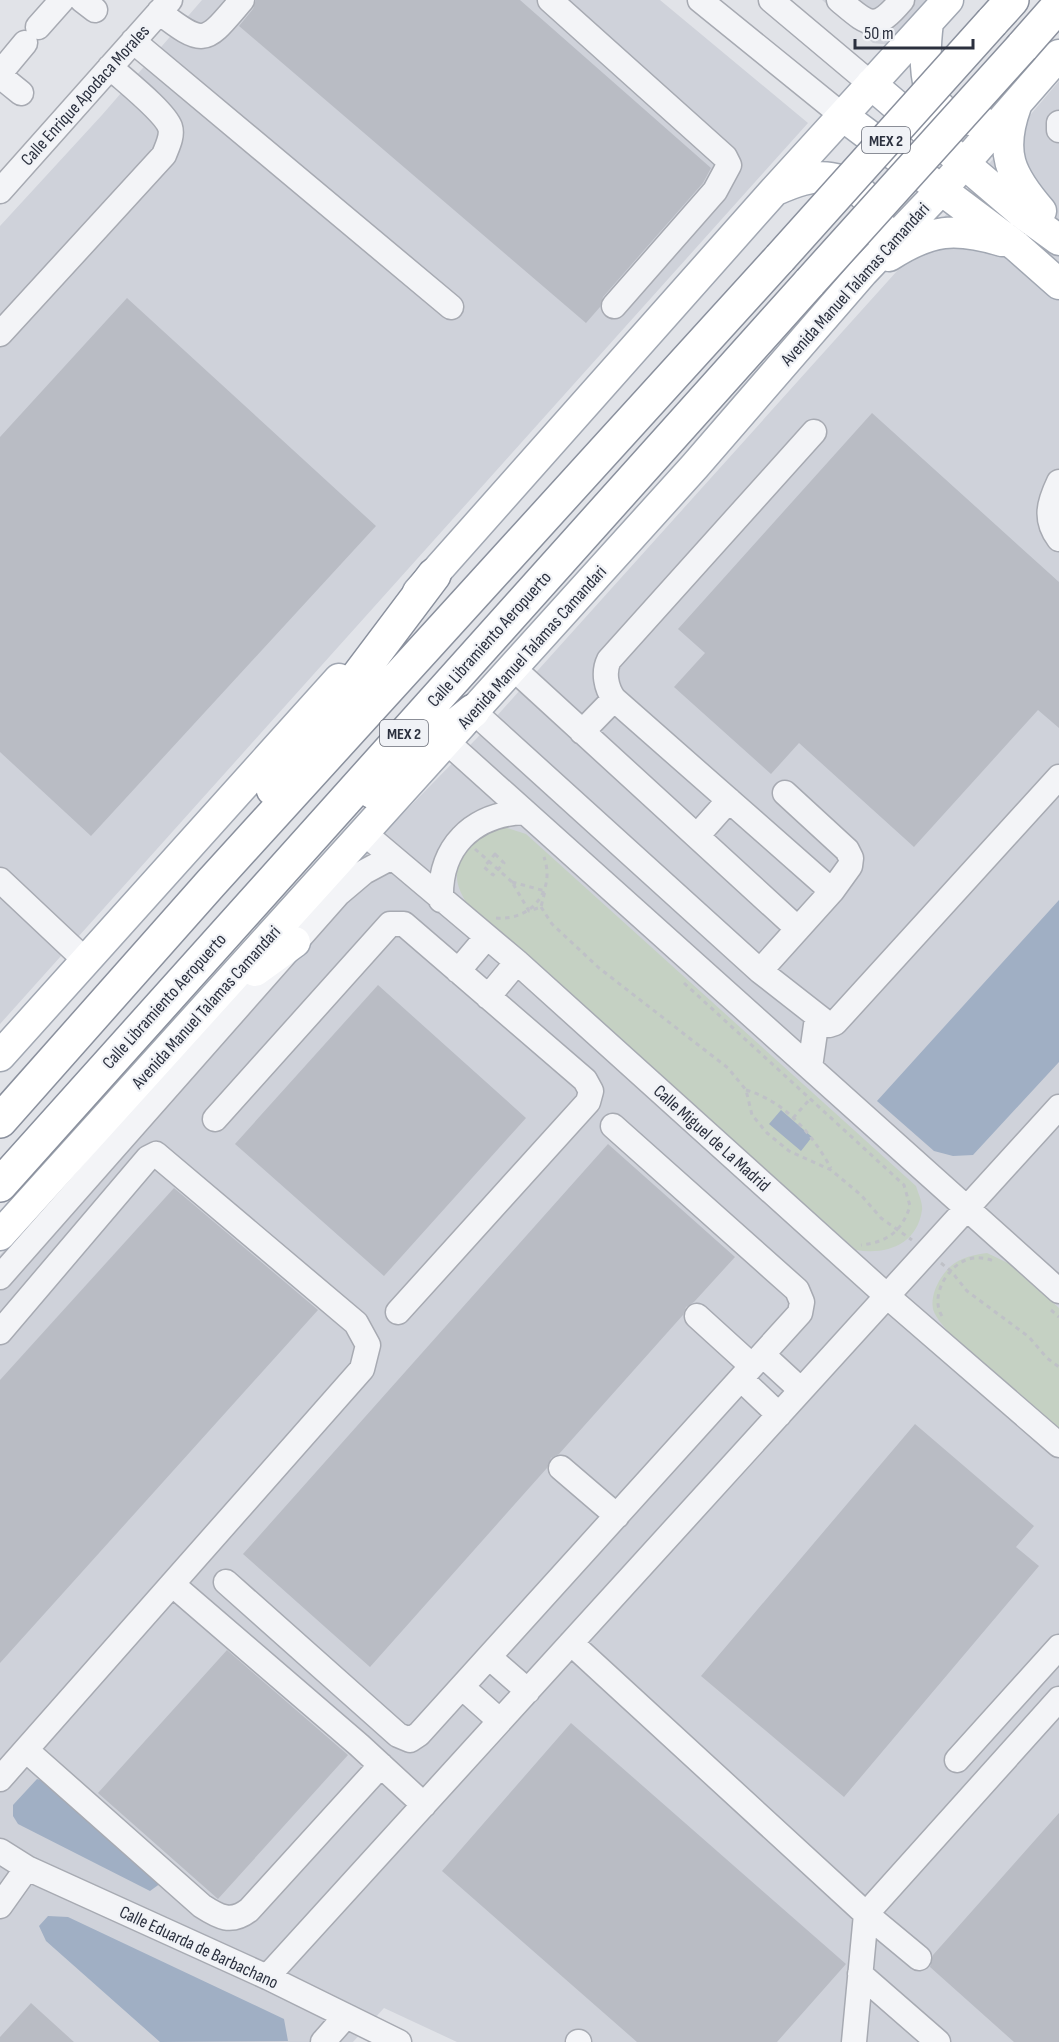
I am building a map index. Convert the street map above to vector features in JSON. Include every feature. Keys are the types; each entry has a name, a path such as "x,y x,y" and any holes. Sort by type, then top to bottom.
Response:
{"highway":[{"name":"Calle Libramiento Aeropuerto","path":"0,1185 1059,5"},
{"name":"MEX 2","path":"0,1121 211,884 1002,11"},
{"path":"211,884 290,765 434,575"},
{"path":"294,855 473,711"}],"main road":[{"path":"0,1056 434,575 774,191 948,0"},
{"path":"928,22 924,72 932,95 944,109 969,120 980,120 1014,105"},
{"name":"Avenida Manuel Talamas Camandari","path":"0,1235 447,742 1059,55"},
{"path":"871,84 1059,240"},
{"path":"1014,105 1008,143 1009,164 1019,184 1059,231"},
{"path":"843,116 1016,246 1059,284"},
{"path":"774,191 792,182 817,177 832,178 857,190 870,202 880,222 879,241 869,266"},
{"path":"869,266 906,246 944,231 971,232 1016,246"},
{"path":"198,1015 295,942"}],"street":[{"path":"21,93 0,74 62,0"},
{"path":"164,6 189,35 198,38 208,36 218,28 242,0"},
{"path":"550,0 724,157 729,165 715,190 614,306"},
{"path":"700,0 843,116"},
{"path":"771,0 871,84"},
{"path":"839,0 866,20 877,23 885,19 895,2"},
{"name":"Calle Enrique Apodaca Morales","path":"0,190 164,6"},
{"path":"133,41 451,307"},
{"path":"0,334 164,155 169,142 170,128 155,108 110,67"},
{"path":"1059,123 1059,130"},
{"path":"814,432 609,660 606,680 614,699 832,891"},
{"path":"1059,482 1049,503 1048,517 1059,539"},
{"path":"513,667 798,929"},
{"path":"582,732 614,699"},
{"path":"473,711 760,971 817,1018 829,1025 835,1023 1059,777"},
{"path":"447,742 1059,1291"},
{"path":"760,971 832,891 850,867 851,858 847,850 785,793"},
{"path":"697,836 729,800"},
{"path":"441,900 444,866 462,838 475,826 490,818 523,812"},
{"name":"Calle Miguel de La Madrid","path":"364,833 441,900 487,927 517,962 887,1296 1059,1445"},
{"path":"0,1277 338,894 364,872 392,857"},
{"path":"0,880 86,961"},
{"path":"215,1119 390,924 404,924 589,1084 590,1097 398,1312"},
{"path":"458,971 487,927"},
{"path":"488,997 517,962"},
{"path":"810,1067 817,1018"},
{"path":"267,1977 1059,1107"},
{"path":"226,1582 404,1739 410,1740 419,1734 462,1687 800,1313 802,1302 797,1290 613,1126"},
{"path":"0,1332 148,1158 156,1154 356,1323 368,1345 362,1369 0,1779"},
{"path":"697,1316 752,1367 779,1414"},
{"path":"752,1367 801,1390"},
{"path":"561,1468 617,1516"},
{"path":"172,1584 424,1805"},
{"path":"571,1643 866,1914 919,1958"},
{"path":"957,1760 1059,1647"},
{"path":"489,1657 528,1691"},
{"path":"462,1687 500,1721"},
{"path":"854,2042 866,1914 1059,1699"},
{"path":"26,1749 202,1905 218,1916 230,1919 249,1910 381,1765"},
{"name":"Calle Eduarda de Barbachano","path":"0,1851 27,1868 267,1977 399,2042"},
{"path":"0,1906 27,1868"},
{"path":"860,1974 938,2042"},
{"path":"323,2042 345,2017"}],"path":[{"path":"467,852 476,842"},
{"path":"471,846 512,882 529,911"},
{"path":"495,854 504,862 498,870 494,875 484,867 495,854"},
{"path":"552,862 543,854 548,872 541,907 552,924 599,968 728,1068 746,1090 752,1115 766,1133 789,1151 831,1170 861,1194 881,1218 951,1271 967,1291 1029,1337 1047,1358 1059,1367"},
{"path":"512,882 545,891"},
{"path":"529,911 545,891"},
{"path":"487,927 541,907"},
{"path":"681,980 904,1185 910,1206 899,1230 884,1240 860,1245"},
{"path":"746,1090 763,1095 793,1118 817,1144 831,1170"},
{"path":"793,1118 810,1099"},
{"path":"944,1319 937,1309 939,1288 951,1271 965,1260 973,1258 980,1257 1000,1263"}],"shaded area":[{"path":"202,0 660,0 808,123 0,1024 0,226 102,115"},
{"path":"822,0 932,0 892,45 873,43"},
{"path":"1059,81 1059,2042 457,2042 384,2008 353,2042 0,2042 0,1255 331,887 477,738 915,251"}],"green space":[{"path":"504,827 526,834 916,1186 922,1210 914,1232 907,1239 889,1249 856,1250 468,905 458,885 460,862 474,836"},
{"path":"987,1253 1012,1265 1059,1308 1059,1432 969,1353 939,1320 933,1309 935,1289 945,1272 966,1257"}],"water":[{"path":"1059,900 1059,1062 973,1155 953,1156 934,1151 877,1101"},
{"path":"781,1110 812,1137 801,1151 769,1124"},
{"path":"37,1779 47,1782 161,1883 150,1891 18,1824 13,1816 13,1805"},
{"path":"48,1916 68,1917 284,2019 288,2041 160,2042 46,1941 39,1926"}],"building":[{"path":"256,0 520,0 711,168 703,183 603,297 600,307 586,323 239,26 253,9"},
{"path":"127,298 376,526 91,836 0,752 0,437"},
{"path":"872,413 1059,582 1059,728 1038,710 914,847 799,743 771,774 674,687 705,653 678,629"},
{"path":"378,985 526,1118 384,1276 235,1144"},
{"path":"608,1144 735,1257 694,1302 686,1307 683,1315 559,1454 551,1458 547,1468 370,1667 243,1554"},
{"path":"174,1188 318,1310 0,1663 0,1380"},
{"path":"915,1424 1034,1526 1016,1547 1039,1566 844,1797 701,1676"},
{"path":"227,1650 348,1755 218,1899 98,1793"},
{"path":"571,1723 846,1964 777,2042 637,2042 442,1871"},
{"path":"1059,1813 1059,2042 1014,2042 930,1967 933,1955"},
{"path":"31,2003 74,2042 0,2042 0,2037"}]}
